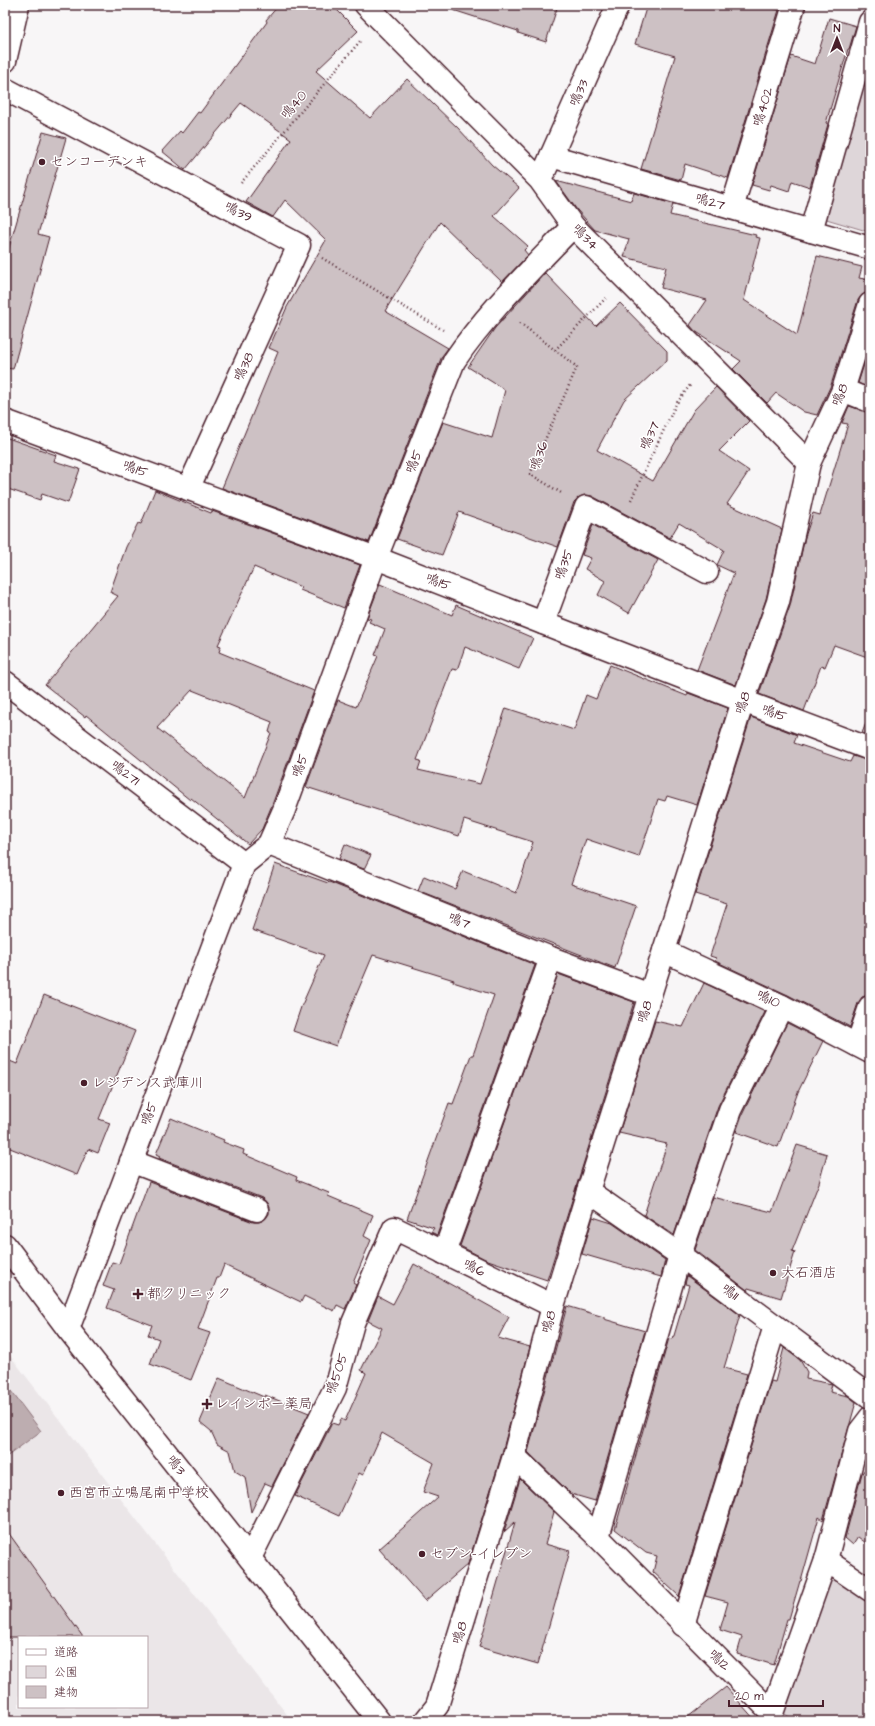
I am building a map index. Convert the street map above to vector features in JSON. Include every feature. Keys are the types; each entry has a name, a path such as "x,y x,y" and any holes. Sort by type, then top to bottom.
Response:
{"street":[{"path":"5,61 18,5"},
{"name":"鳴33","path":"540,180 618,5"},
{"name":"鳴402","path":"732,208 794,5"},
{"name":"鳴34","path":"373,12 540,180 573,226 809,463"},
{"path":"811,231 870,22"},
{"name":"鳴39","path":"5,89 300,245"},
{"name":"鳴27","path":"551,156 870,248"},
{"name":"鳴5","path":"68,1329 244,864 269,844 284,810 376,558 454,361 466,344 498,306 573,226"},
{"name":"鳴38","path":"188,489 300,245"},
{"name":"鳴8","path":"425,1721 437,1706 514,1456 553,1306 588,1191 743,701 778,602 809,463 843,390 870,304"},
{"path":"843,390 870,401"},
{"name":"鳴15","path":"5,421 376,558 743,701 870,748"},
{"path":"586,507 707,572"},
{"name":"鳴35","path":"543,623 586,507"},
{"name":"鳴271","path":"5,682 244,864"},
{"name":"鳴7","path":"269,844 551,958 650,995"},
{"name":"鳴10","path":"664,951 782,1006 863,1049"},
{"path":"444,1253 551,958"},
{"path":"598,1537 680,1255 730,1110 782,1006"},
{"path":"863,1049 870,1007"},
{"path":"131,1161 257,1210"},
{"name":"鳴11","path":"588,1191 680,1255 870,1397"},
{"name":"鳴6","path":"394,1228 553,1306"},
{"name":"鳴505","path":"250,1558 335,1388 353,1323 394,1228"},
{"name":"鳴3","path":"5,1245 68,1329 379,1721"},
{"path":"684,1625 775,1326"},
{"name":"鳴12","path":"514,1456 598,1537 776,1717 826,1560 860,1431 870,1418"},
{"path":"826,1560 870,1590"}],"path":[{"name":"鳴40","path":"223,205 373,12"},
{"path":"300,245 466,344"},
{"path":"555,350 625,278"},
{"name":"鳴36","path":"498,306 577,367 530,474 586,507"},
{"name":"鳴37","path":"620,525 676,404 708,361"}],"shaded area":[{"name":"西宮市立鳴尾南中学校","path":"5,1349 292,1721 5,1721"},
{"path":"5,1383 41,1431 5,1458"}],"green space":[{"path":"870,50 870,232 823,218"},
{"path":"832,1571 870,1598 870,1721 796,1721 780,1711"}],"building":[{"path":"279,5 332,5 358,31 316,71 370,118 407,79 458,128 492,165 519,188 494,216 528,246 524,250 528,255 502,282 440,222 385,311 448,348 442,356 369,542 222,488 278,352 269,348 287,307 326,240 285,200 273,217 246,202 291,139 241,103 185,170 162,151 180,131 182,133 198,112 200,113 267,22 266,20"},
{"path":"454,5 558,5 546,42 518,33 518,31 453,10"},
{"path":"647,5 761,5 779,10 728,178 685,164 681,180 641,169 675,56 635,44"},
{"path":"829,18 856,26 826,123 828,124 810,187 792,181 789,191 771,185 769,190 752,185 791,56 815,64"},
{"path":"43,132 66,138 38,234 49,237 13,369 5,368 5,261"},
{"path":"556,181 631,201 634,193 673,204 670,215 756,235 755,237 760,238 744,300 797,335 817,256 862,267 859,278 870,280 870,292 862,295 858,300 831,385 817,415 804,412 776,393 767,403 733,369 741,361 695,331 690,325 707,300 661,288 666,267 624,257 629,239 595,230 577,210"},
{"path":"545,273 596,326 620,303 667,351 667,360 624,400 597,450 653,481 694,410 716,387 749,421 719,451 749,471 727,504 782,529 766,599 736,685 697,670 734,573 717,565 724,550 679,523 670,538 592,496 585,495 579,497 574,502 558,547 459,512 442,555 397,539 443,422 492,438 505,390 468,367 495,328"},
{"path":"870,346 870,388 858,383"},
{"path":"849,406 870,413 870,658 834,645 825,667 821,666 804,711 759,694 790,606 805,537 813,513 820,515 848,424 842,423"},
{"path":"5,437 56,455 54,461 80,469 68,503 42,494 40,500 5,488"},
{"path":"155,490 211,513 212,511 360,565 344,608 300,590 301,587 254,567 218,645 221,646 219,652 314,691 262,829 248,844 191,798 190,800 86,715 85,717 45,685 118,596 110,592 126,547 138,523 141,524","holes":["192,690 272,722 269,732 271,733 245,798 157,728"]},
{"path":"593,525 658,560 629,613 598,595 605,581 585,569 591,558 582,555"},
{"path":"380,584 452,615 456,605 533,638 519,669 465,647 457,670 452,669 417,760 421,761 418,770 480,784 506,708 574,730 586,695 596,699 610,665 687,696 688,693 728,708 697,805 667,796 665,801 658,799 639,857 586,839 571,884 636,906 615,968 418,891 424,876 455,889 463,871 516,893 533,842 464,820 459,836 306,787 338,700 356,707 378,656 375,655 385,629 369,622 371,619 367,618"},
{"path":"870,716 870,736 862,733"},
{"path":"751,717 797,735 794,743 850,762 853,756 870,761 870,995 862,997 858,1003 850,1027 788,995 715,961 716,958 710,956 727,904 695,894"},
{"path":"345,844 371,855 364,869 339,859"},
{"path":"275,864 328,883 329,882 535,965 437,1235 431,1232 434,1228 407,1219 449,1103 453,1104 471,1055 473,1055 494,995 453,982 454,980 373,955 336,1046 293,1031 301,1007 324,955 252,930"},
{"path":"558,974 634,1002 547,1280 485,1259 460,1246"},
{"path":"704,983 765,1012 718,1106 674,1235 644,1215 667,1144 619,1133 655,1021 683,1027"},
{"name":"レジデンス武庫川","path":"44,995 135,1031 99,1119 110,1123 98,1153 88,1149 77,1175 5,1146 5,1059 17,1064"},
{"path":"787,1023 823,1041 798,1092 778,1147 736,1132 742,1115"},
{"path":"171,1118 224,1140 223,1142 244,1150 243,1154 297,1177 296,1180 329,1193 328,1196 373,1215 364,1236 371,1240 353,1283 356,1285 345,1309 337,1305 334,1311 304,1296 301,1302 224,1265 219,1278 217,1278 198,1329 210,1333 191,1380 150,1364 159,1339 148,1335 152,1325 107,1308 114,1290 103,1286 112,1262 119,1264 149,1182 253,1222 259,1222 265,1219 269,1214 269,1208 267,1203 262,1198 159,1158 160,1156 156,1154"},
{"path":"797,1145 827,1154 819,1183 792,1251 795,1252 781,1298 748,1288 747,1290 695,1250 713,1197 772,1212"},
{"path":"593,1217 612,1223 665,1260 661,1277 582,1254"},
{"path":"414,1264 509,1317 498,1338 530,1347 502,1453 468,1564 425,1601 379,1549 438,1497 423,1492 434,1463 382,1433 363,1475 359,1473 339,1516 295,1496 332,1423 338,1425 341,1419 345,1421 366,1373 361,1370 382,1328 368,1321 378,1296 393,1304"},
{"path":"687,1276 740,1315 724,1368 747,1374 679,1596 653,1572 657,1556 646,1553 615,1529 669,1338 673,1339 689,1285 685,1284"},
{"path":"567,1306 645,1331 595,1501 571,1494 528,1452"},
{"path":"784,1348 800,1360 807,1372 806,1379 832,1384 830,1392 848,1396 856,1402 823,1520 819,1517 801,1581 789,1619 787,1619 774,1665 737,1654 742,1637 720,1630 728,1602 705,1596 771,1381 775,1382"},
{"path":"219,1378 264,1397 265,1395 309,1413 272,1486 265,1483 251,1512 245,1477 235,1471 230,1451 217,1444 211,1431 200,1422"},
{"path":"870,1463 870,1546 858,1537 853,1545 845,1538 862,1473"},
{"path":"520,1479 554,1512 545,1544 570,1551 538,1664 479,1647 515,1522 504,1532"},
{"path":"5,1528 82,1636 5,1637"},
{"path":"726,1687 756,1721 683,1721"}],"place":[{"name":"センコーデンキ","path":"42,162"},
{"name":"レジデンス武庫川","path":"84,1083"},
{"name":"大石酒店","path":"773,1273"},
{"name":"都クリニック","path":"138,1294"},
{"name":"レインボー薬局","path":"207,1404"},
{"name":"西宮市立鳴尾南中学校","path":"61,1493"},
{"name":"セブン-イレブン","path":"422,1554"}]}
